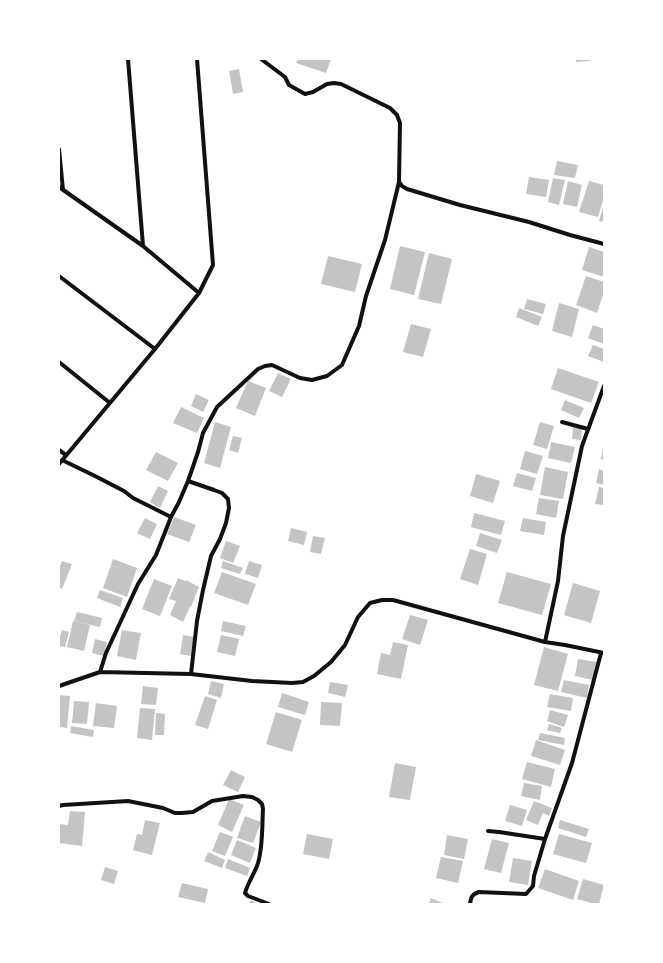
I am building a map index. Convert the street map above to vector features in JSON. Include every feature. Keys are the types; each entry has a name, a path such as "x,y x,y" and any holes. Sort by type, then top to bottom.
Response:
{"street":[{"path":"128,59 143,246"},
{"path":"171,517 133,498 124,491 95,476 61,462 155,349 199,293 213,265 196,59"},
{"path":"100,672 106,653 138,584 156,555 171,517 188,481 203,433 217,407 258,369 265,366 272,365 300,378 312,380 327,376 342,365 359,326 366,296 385,240 399,182 400,123 397,115 390,108 341,84 327,84 313,92 305,94 290,85 285,77 262,59"},
{"path":"59,149 61,189 143,246 199,293"},
{"path":"399,182 407,189 604,244"},
{"path":"59,276 155,349"},
{"path":"59,362 110,403"},
{"path":"545,642 558,581 563,536 582,446 604,386"},
{"path":"562,422 588,429"},
{"path":"59,450 66,455"},
{"path":"188,481 222,493 228,499 229,508 226,523 211,556 203,590 197,621 191,674"},
{"path":"59,686 100,672 191,674 252,681 303,682 314,676 331,662 345,645 358,617 370,603 382,600 393,600 545,642 602,653 572,763 545,839 534,876 533,886 526,894 479,892 474,894 470,904"},
{"path":"59,806 128,801 163,808 175,813 182,813 192,812 212,801 243,796 252,797 262,804 263,809 260,851 254,874 245,892 248,896 269,904"},
{"path":"488,831 545,839"}],"building":[{"path":"298,59 331,59 326,73 296,63"},
{"path":"576,59 590,59 590,61 576,62"},
{"path":"239,69 243,92 233,94 229,71"},
{"path":"557,161 578,165 575,178 554,175"},
{"path":"529,177 549,180 546,197 526,194"},
{"path":"553,178 565,180 559,205 548,202"},
{"path":"568,181 582,185 577,207 563,204"},
{"path":"589,181 604,185 604,197 598,217 579,212"},
{"path":"604,203 604,222 599,221"},
{"path":"400,246 425,252 414,295 390,289"},
{"path":"589,247 604,252 604,277 582,270"},
{"path":"429,253 452,259 441,304 418,299"},
{"path":"328,256 362,264 355,292 321,284"},
{"path":"586,276 604,282 604,292 597,313 576,305"},
{"path":"527,299 546,304 543,314 524,309"},
{"path":"559,303 579,309 572,337 552,331"},
{"path":"519,308 542,317 538,326 516,317"},
{"path":"411,324 431,329 423,357 403,352"},
{"path":"593,325 604,329 604,344 588,338"},
{"path":"593,345 604,349 604,362 588,356"},
{"path":"558,368 599,382 591,403 551,389"},
{"path":"278,373 291,379 282,397 269,391"},
{"path":"248,381 266,388 255,416 236,408"},
{"path":"196,394 209,400 203,412 191,406"},
{"path":"565,400 584,408 579,418 561,410"},
{"path":"181,407 204,418 197,433 173,423"},
{"path":"215,422 231,427 220,468 204,463"},
{"path":"540,422 554,426 547,449 533,445"},
{"path":"573,427 582,428 581,440 572,439"},
{"path":"233,436 242,438 238,453 229,450"},
{"path":"551,442 575,447 571,463 548,458"},
{"path":"604,449 604,460 601,459"},
{"path":"525,451 543,456 537,474 520,469"},
{"path":"156,452 178,463 168,481 146,470"},
{"path":"545,467 568,472 563,499 540,495"},
{"path":"599,469 604,471 604,485 596,483"},
{"path":"517,473 536,478 532,491 513,486"},
{"path":"476,474 500,481 493,503 470,496"},
{"path":"158,486 168,491 160,508 150,502"},
{"path":"599,487 604,488 604,505 595,504"},
{"path":"539,498 559,501 556,518 536,514"},
{"path":"474,513 505,521 501,535 471,527"},
{"path":"174,517 196,525 189,542 167,534"},
{"path":"145,518 157,524 150,539 137,533"},
{"path":"523,518 546,522 544,535 520,531"},
{"path":"291,528 307,532 304,545 288,541"},
{"path":"480,533 502,540 497,553 476,546"},
{"path":"313,536 325,538 321,554 310,552"},
{"path":"226,541 240,546 233,563 220,558"},
{"path":"470,549 487,554 478,585 460,579"},
{"path":"113,559 137,568 127,597 103,588"},
{"path":"62,561 72,564 62,589 59,587 59,569"},
{"path":"223,561 243,568 240,574 221,568"},
{"path":"249,561 262,565 258,578 245,574"},
{"path":"222,572 256,584 248,605 214,593"},
{"path":"507,572 551,584 542,615 498,603"},
{"path":"178,578 185,581 186,580 199,587 183,622 170,615 176,601 169,599"},
{"path":"154,579 172,586 160,616 142,609"},
{"path":"573,583 600,591 591,623 564,615"},
{"path":"100,590 123,598 120,607 97,598"},
{"path":"77,612 102,618 100,627 74,621"},
{"path":"410,615 428,620 420,645 402,639"},
{"path":"73,621 90,625 84,651 67,647"},
{"path":"223,621 246,626 243,636 221,631"},
{"path":"62,630 69,632 65,647 59,646"},
{"path":"122,630 141,633 136,660 117,656"},
{"path":"183,635 194,637 191,656 180,654"},
{"path":"221,635 239,639 235,656 217,652"},
{"path":"95,639 107,642 104,656 92,653"},
{"path":"393,642 408,645 401,679 377,674 381,653 390,655"},
{"path":"544,647 568,654 558,691 534,685"},
{"path":"578,659 597,662 593,680 575,676"},
{"path":"564,680 589,685 587,698 561,692"},
{"path":"211,681 224,684 221,698 208,694"},
{"path":"330,682 348,685 345,697 328,693"},
{"path":"143,686 158,688 156,705 141,704"},
{"path":"282,693 309,702 305,715 278,707"},
{"path":"550,694 573,698 571,711 547,707"},
{"path":"59,695 70,696 67,728 59,727"},
{"path":"205,696 217,700 208,729 195,725"},
{"path":"74,701 89,702 87,724 72,723"},
{"path":"321,702 342,703 340,726 320,725"},
{"path":"96,703 117,706 114,728 93,726"},
{"path":"140,708 155,709 152,740 137,738"},
{"path":"550,710 568,715 564,727 547,721"},
{"path":"276,712 302,720 292,752 266,744"},
{"path":"156,713 165,714 164,735 155,735"},
{"path":"549,724 562,728 560,733 547,730"},
{"path":"71,726 94,730 93,737 70,733"},
{"path":"540,733 565,738 564,745 538,740"},
{"path":"536,740 565,750 560,765 531,756"},
{"path":"527,762 555,769 551,787 522,779"},
{"path":"395,763 416,767 410,800 389,797"},
{"path":"231,770 245,777 238,792 223,785"},
{"path":"524,783 542,786 540,800 521,796"},
{"path":"229,799 244,805 232,832 218,825"},
{"path":"534,801 552,808 549,816 543,813 538,825 526,820"},
{"path":"510,805 527,810 522,826 505,821"},
{"path":"70,811 85,812 82,846 59,843 59,824 68,825"},
{"path":"245,816 261,822 253,843 237,838"},
{"path":"145,820 160,823 152,855 133,850 137,834 142,835"},
{"path":"560,820 589,829 586,837 558,828"},
{"path":"220,832 233,837 225,856 212,851"},
{"path":"307,834 333,839 329,859 303,854"},
{"path":"559,834 592,843 586,863 553,854"},
{"path":"447,835 468,839 464,859 444,855"},
{"path":"492,839 509,843 501,873 484,869"},
{"path":"237,840 256,848 250,863 231,855"},
{"path":"208,852 225,860 222,868 204,861"},
{"path":"441,857 463,861 458,883 436,878"},
{"path":"513,858 532,861 528,885 509,882"},
{"path":"228,859 250,868 247,876 225,868"},
{"path":"105,867 118,871 114,884 101,880"},
{"path":"545,869 579,881 573,900 538,888"},
{"path":"583,879 604,885 599,904 577,899"},
{"path":"182,883 208,889 205,903 178,897"},
{"path":"431,898 445,904 429,904"},
{"path":"251,900 259,904 249,904"}]}
